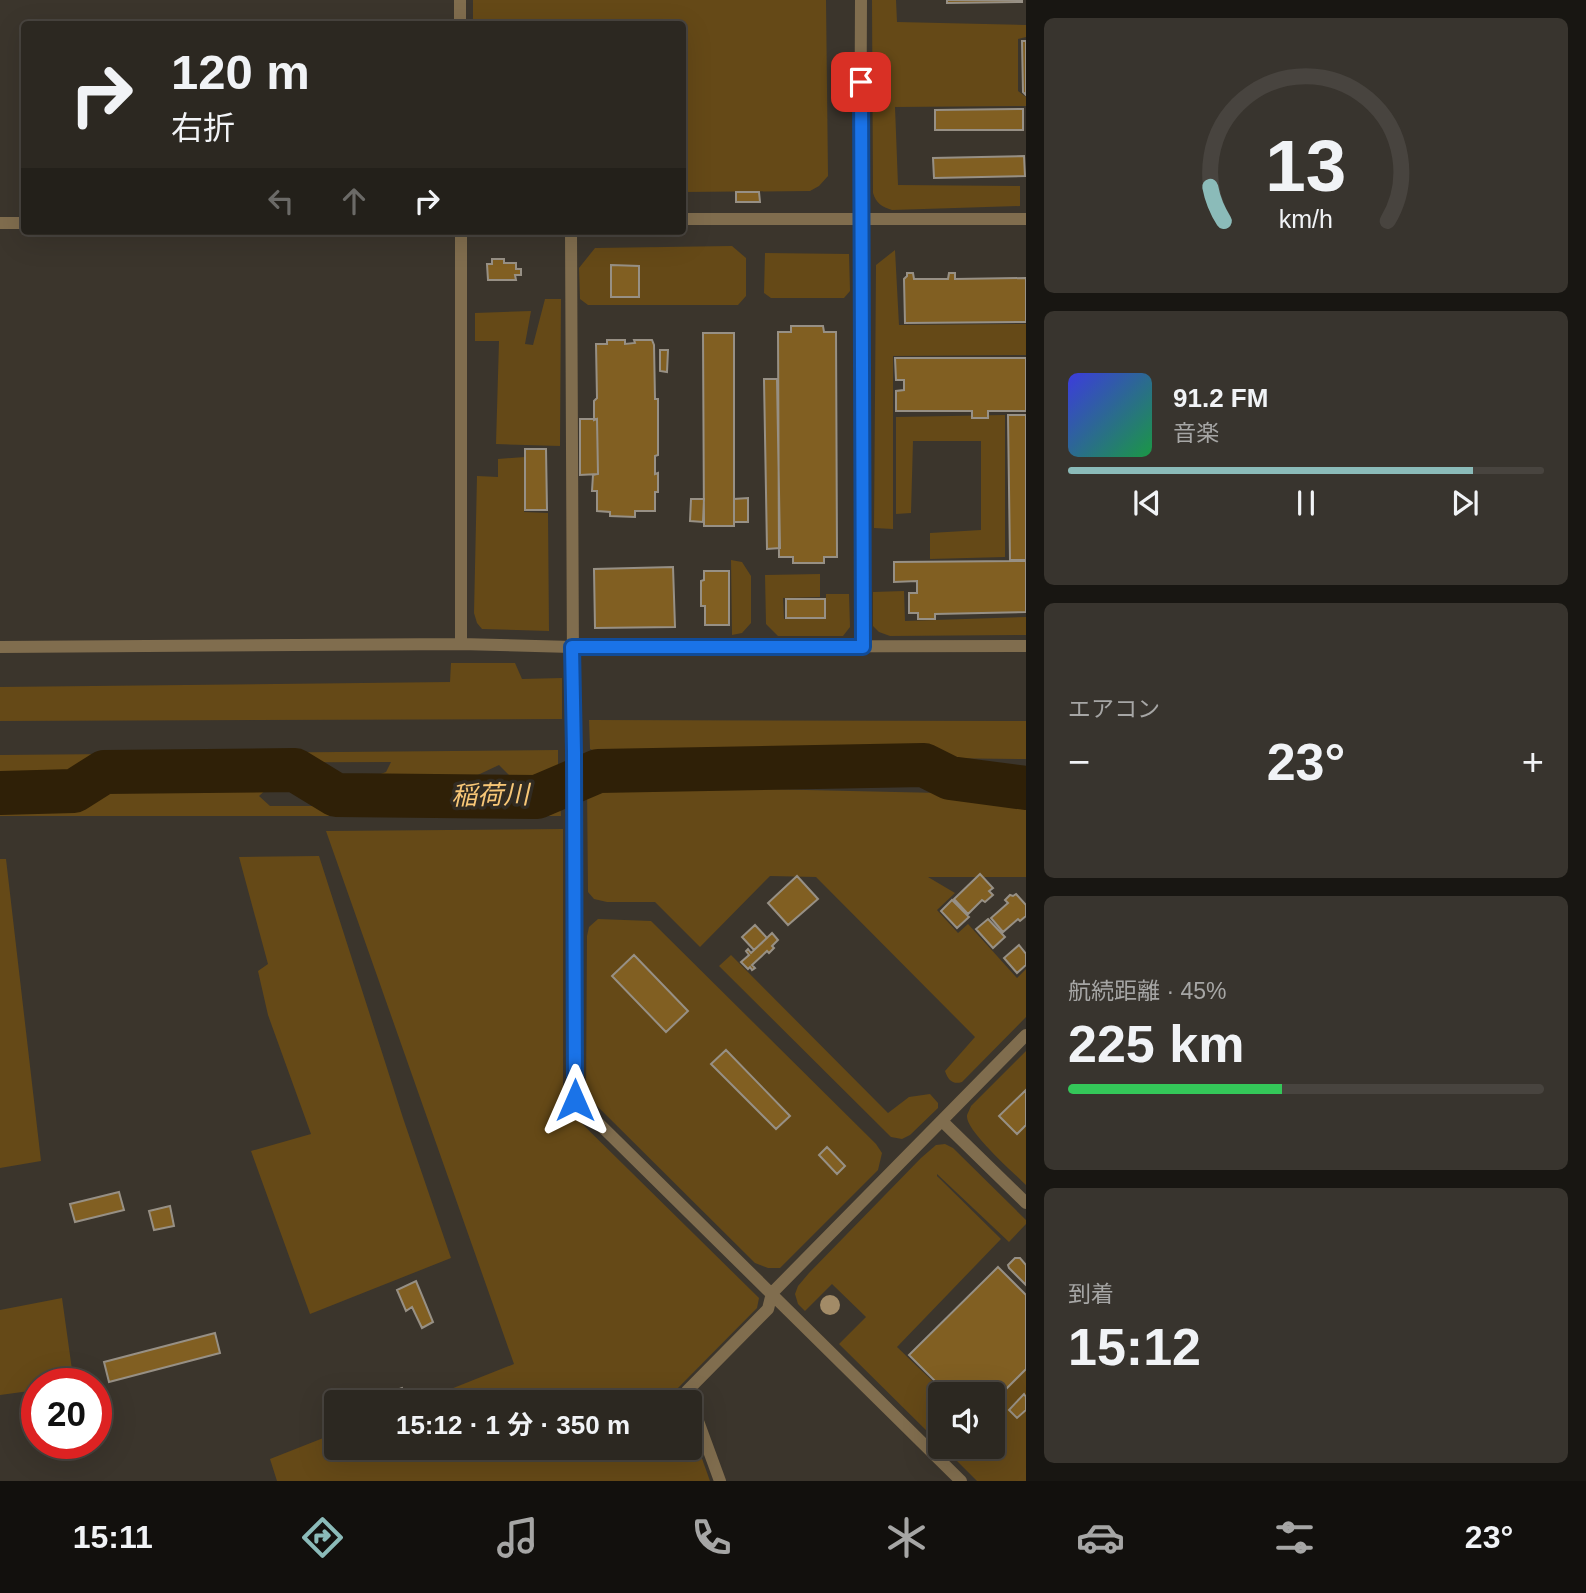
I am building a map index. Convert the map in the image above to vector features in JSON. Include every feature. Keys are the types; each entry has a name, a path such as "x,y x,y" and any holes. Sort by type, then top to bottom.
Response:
{"lane":[{"path":"460,0 460,21"},
{"path":"861,0 863,647"},
{"path":"686,219 1026,219"},
{"path":"0,223 21,223"},
{"path":"461,235 461,644"},
{"path":"571,235 575,1100 961,1481"},
{"path":"0,648 461,644 572,647 1026,646"},
{"path":"720,1481 687,1391 768,1309 772,1293 1026,1035"},
{"path":"942,1121 1026,1203"}],"shaded area":[{"path":"473,0 826,0 828,176 810,191 686,192 686,21 473,21"},
{"path":"872,0 896,0 897,22 1026,25 1026,37 1018,39 1018,91 1026,97 1026,106 895,107 898,185 1020,186 1020,206 892,210 882,206 876,199 873,193"},
{"path":"732,246 746,258 746,296 738,305 588,305 580,299 579,268 595,248"},
{"path":"895,250 899,325 1026,324 1026,355 893,356 893,529 874,528 876,265"},
{"path":"765,253 849,254 850,291 844,298 771,298 764,293"},
{"path":"545,299 561,299 560,446 496,444 499,341 475,341 475,313 531,311 525,344 533,345"},
{"path":"1005,415 1005,557 930,559 930,533 981,530 981,441 913,441 911,513 896,514 896,417"},
{"path":"525,457 524,512 548,513 549,631 482,629 474,613 477,476 498,477 498,459"},
{"path":"731,560 742,562 751,576 751,623 742,633 732,635"},
{"path":"820,574 820,597 783,598 784,619 826,619 826,594 849,594 850,627 843,636 778,636 766,624 765,575"},
{"path":"904,591 905,621 1026,617 1026,635 890,636 879,632 873,626 873,592"},
{"path":"451,663 515,663 522,679 562,678 562,719 0,721 0,687 450,682"},
{"path":"589,720 1026,721 1026,759 602,754 590,749"},
{"path":"558,750 558,770 542,784 519,785 499,765 467,780 349,786 386,772 391,762 88,763 66,776 0,780 0,755"},
{"path":"294,779 296,785 269,787 259,796 270,806 540,806 560,798 561,816 0,816 0,805 84,804 102,781"},
{"path":"587,785 1026,795 1026,877 928,877 955,893 937,910 958,933 968,924 1017,978 1026,969 1026,1017 962,1082 953,1082 945,1071 975,1037 816,877 770,876 700,947 655,902 607,902 594,899 588,892"},
{"path":"563,829 563,1105 759,1298 757,1308 677,1390 448,1390 514,1364 326,831"},
{"path":"319,856 451,1258 310,1314 251,1151 311,1134 268,1015 258,971 268,964 239,857"},
{"path":"0,859 6,859 41,1161 0,1168"},
{"path":"598,919 651,921 882,1153 878,1170 780,1268 768,1268 755,1263 586,1095 587,936 589,927"},
{"path":"731,955 888,1113 909,1097 930,1094 938,1103 938,1108 910,1135 902,1139 891,1137 719,966"},
{"path":"1026,1051 1026,1185 982,1141 967,1116 971,1106"},
{"path":"945,1144 953,1148 1026,1220 1026,1224 1009,1242 937,1174 1001,1239 897,1347 933,1382 928,1382 928,1432 839,1344 866,1317 832,1284 805,1311 798,1304 795,1294 809,1273 936,1145"},
{"path":"62,1298 72,1368 21,1368 21,1392 0,1395 0,1310"},
{"path":"1026,1369 1026,1481 977,1481 955,1459 1005,1459 1005,1390"},
{"path":"324,1438 324,1460 702,1459 710,1481 277,1481 270,1459"}],"building":[{"path":"947,0 1022,0 1022,2 947,3"},
{"path":"1022,41 1026,41 1026,95 1023,92"},
{"path":"1023,109 1023,130 935,130 935,110"},
{"path":"1024,156 1025,176 934,178 933,158"},
{"path":"736,192 759,192 760,202 736,202"},
{"path":"492,259 516,263 516,269 521,269 521,275 515,275 516,280 488,280 487,264 492,264"},
{"path":"611,265 639,266 639,297 611,297"},
{"path":"907,273 913,273 914,279 948,279 949,273 955,273 955,279 1026,278 1026,322 905,323 904,279"},
{"path":"791,326 823,326 824,332 836,332 837,557 824,557 824,563 793,563 793,557 779,557 778,332 791,332"},
{"path":"703,333 734,333 734,526 704,526"},
{"path":"607,340 625,340 625,344 635,343 634,340 652,340 654,345 655,399 658,399 658,455 655,456 655,474 658,473 658,492 655,492 655,511 635,511 635,517 610,516 610,512 597,511 597,491 592,491 593,475 598,474 597,419 594,420 594,401 597,398 596,344 607,344"},
{"path":"660,350 668,350 667,372 660,371"},
{"path":"895,358 1026,358 1026,411 988,411 988,418 972,418 972,411 896,411 896,391 904,390 904,380 896,380"},
{"path":"764,379 777,379 780,548 767,549"},
{"path":"1008,415 1026,415 1026,560 1010,560"},
{"path":"580,419 597,419 598,474 580,475"},
{"path":"525,449 546,449 547,510 525,510"},
{"path":"748,498 748,522 734,522 734,499"},
{"path":"691,499 704,499 703,522 690,521"},
{"path":"1026,561 1026,612 935,614 935,619 918,619 918,613 909,613 909,593 917,593 917,581 894,582 894,562"},
{"path":"673,567 675,627 595,628 594,569"},
{"path":"704,571 729,571 729,625 705,625 705,606 701,606 701,581 704,580"},
{"path":"786,599 825,599 825,618 786,618"},
{"path":"980,874 993,888 989,891 993,895 985,902 982,900 968,914 954,899"},
{"path":"797,876 818,899 788,925 768,903"},
{"path":"1016,894 1026,905 1026,916 1020,921 1018,919 1003,932 991,918 1008,903 1005,900 1010,895"},
{"path":"952,900 969,917 957,928 941,911"},
{"path":"988,919 1005,937 993,948 976,929"},
{"path":"755,925 767,938 754,950 742,937"},
{"path":"772,933 778,940 772,946 774,948 752,965 755,968 748,969 741,962 749,955 746,951 748,949 751,953"},
{"path":"1019,945 1026,954 1026,965 1017,973 1004,958"},
{"path":"634,955 688,1011 666,1032 612,976"},
{"path":"726,1050 790,1116 776,1129 711,1064"},
{"path":"1026,1090 1026,1125 1017,1134 999,1116"},
{"path":"827,1147 845,1166 837,1174 819,1155"},
{"path":"119,1192 124,1210 75,1222 70,1204"},
{"path":"170,1206 174,1226 154,1230 149,1211"},
{"path":"1015,1258 1020,1258 1026,1265 1026,1285 1009,1268 1008,1265"},
{"path":"998,1267 1026,1295 1026,1369 1005,1390 1005,1382 936,1382 909,1355"},
{"path":"416,1281 433,1322 422,1328 412,1307 406,1311 397,1290"},
{"path":"215,1333 220,1353 112,1381 112,1368 106,1368 104,1362"},
{"path":"1024,1394 1026,1410 1017,1418 1009,1410"}],"waterway":[{"name":"稲荷川","path":"0,793 74,791 104,772 295,770 336,795 537,797 598,771 924,765 950,778 1026,788"}],"route":[{"path":"575,1100 572,647 863,647 861,82"}]}
